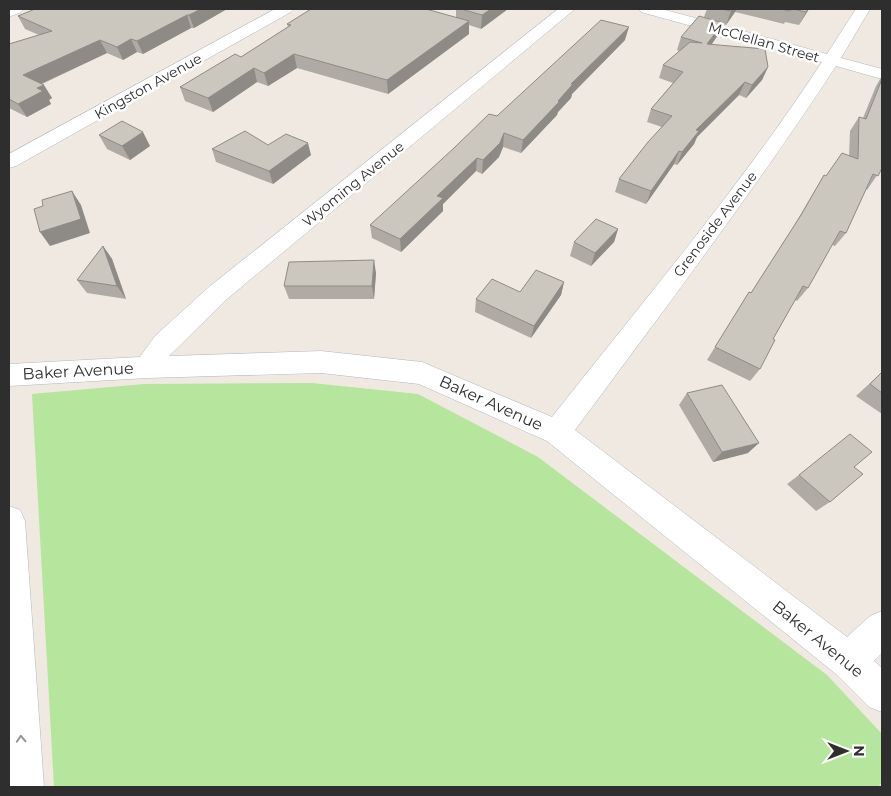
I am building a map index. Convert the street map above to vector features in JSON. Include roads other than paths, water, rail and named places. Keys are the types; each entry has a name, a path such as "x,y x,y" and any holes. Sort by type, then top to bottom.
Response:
{"street":[{"path":"9,12 16,9"},
{"name":"Kingston Avenue","path":"9,162 286,9"},
{"name":"Wyoming Avenue","path":"147,367 164,343 218,293 567,9"},
{"name":"McClellan Street","path":"646,9 882,74"},
{"name":"Grenoside Avenue","path":"557,432 740,193 832,60 863,9"},
{"name":"Baker Avenue","path":"9,375 147,367 321,362 422,373 557,432 849,661 882,694"},
{"path":"9,521 24,787"},
{"path":"849,661 882,628"}]}
